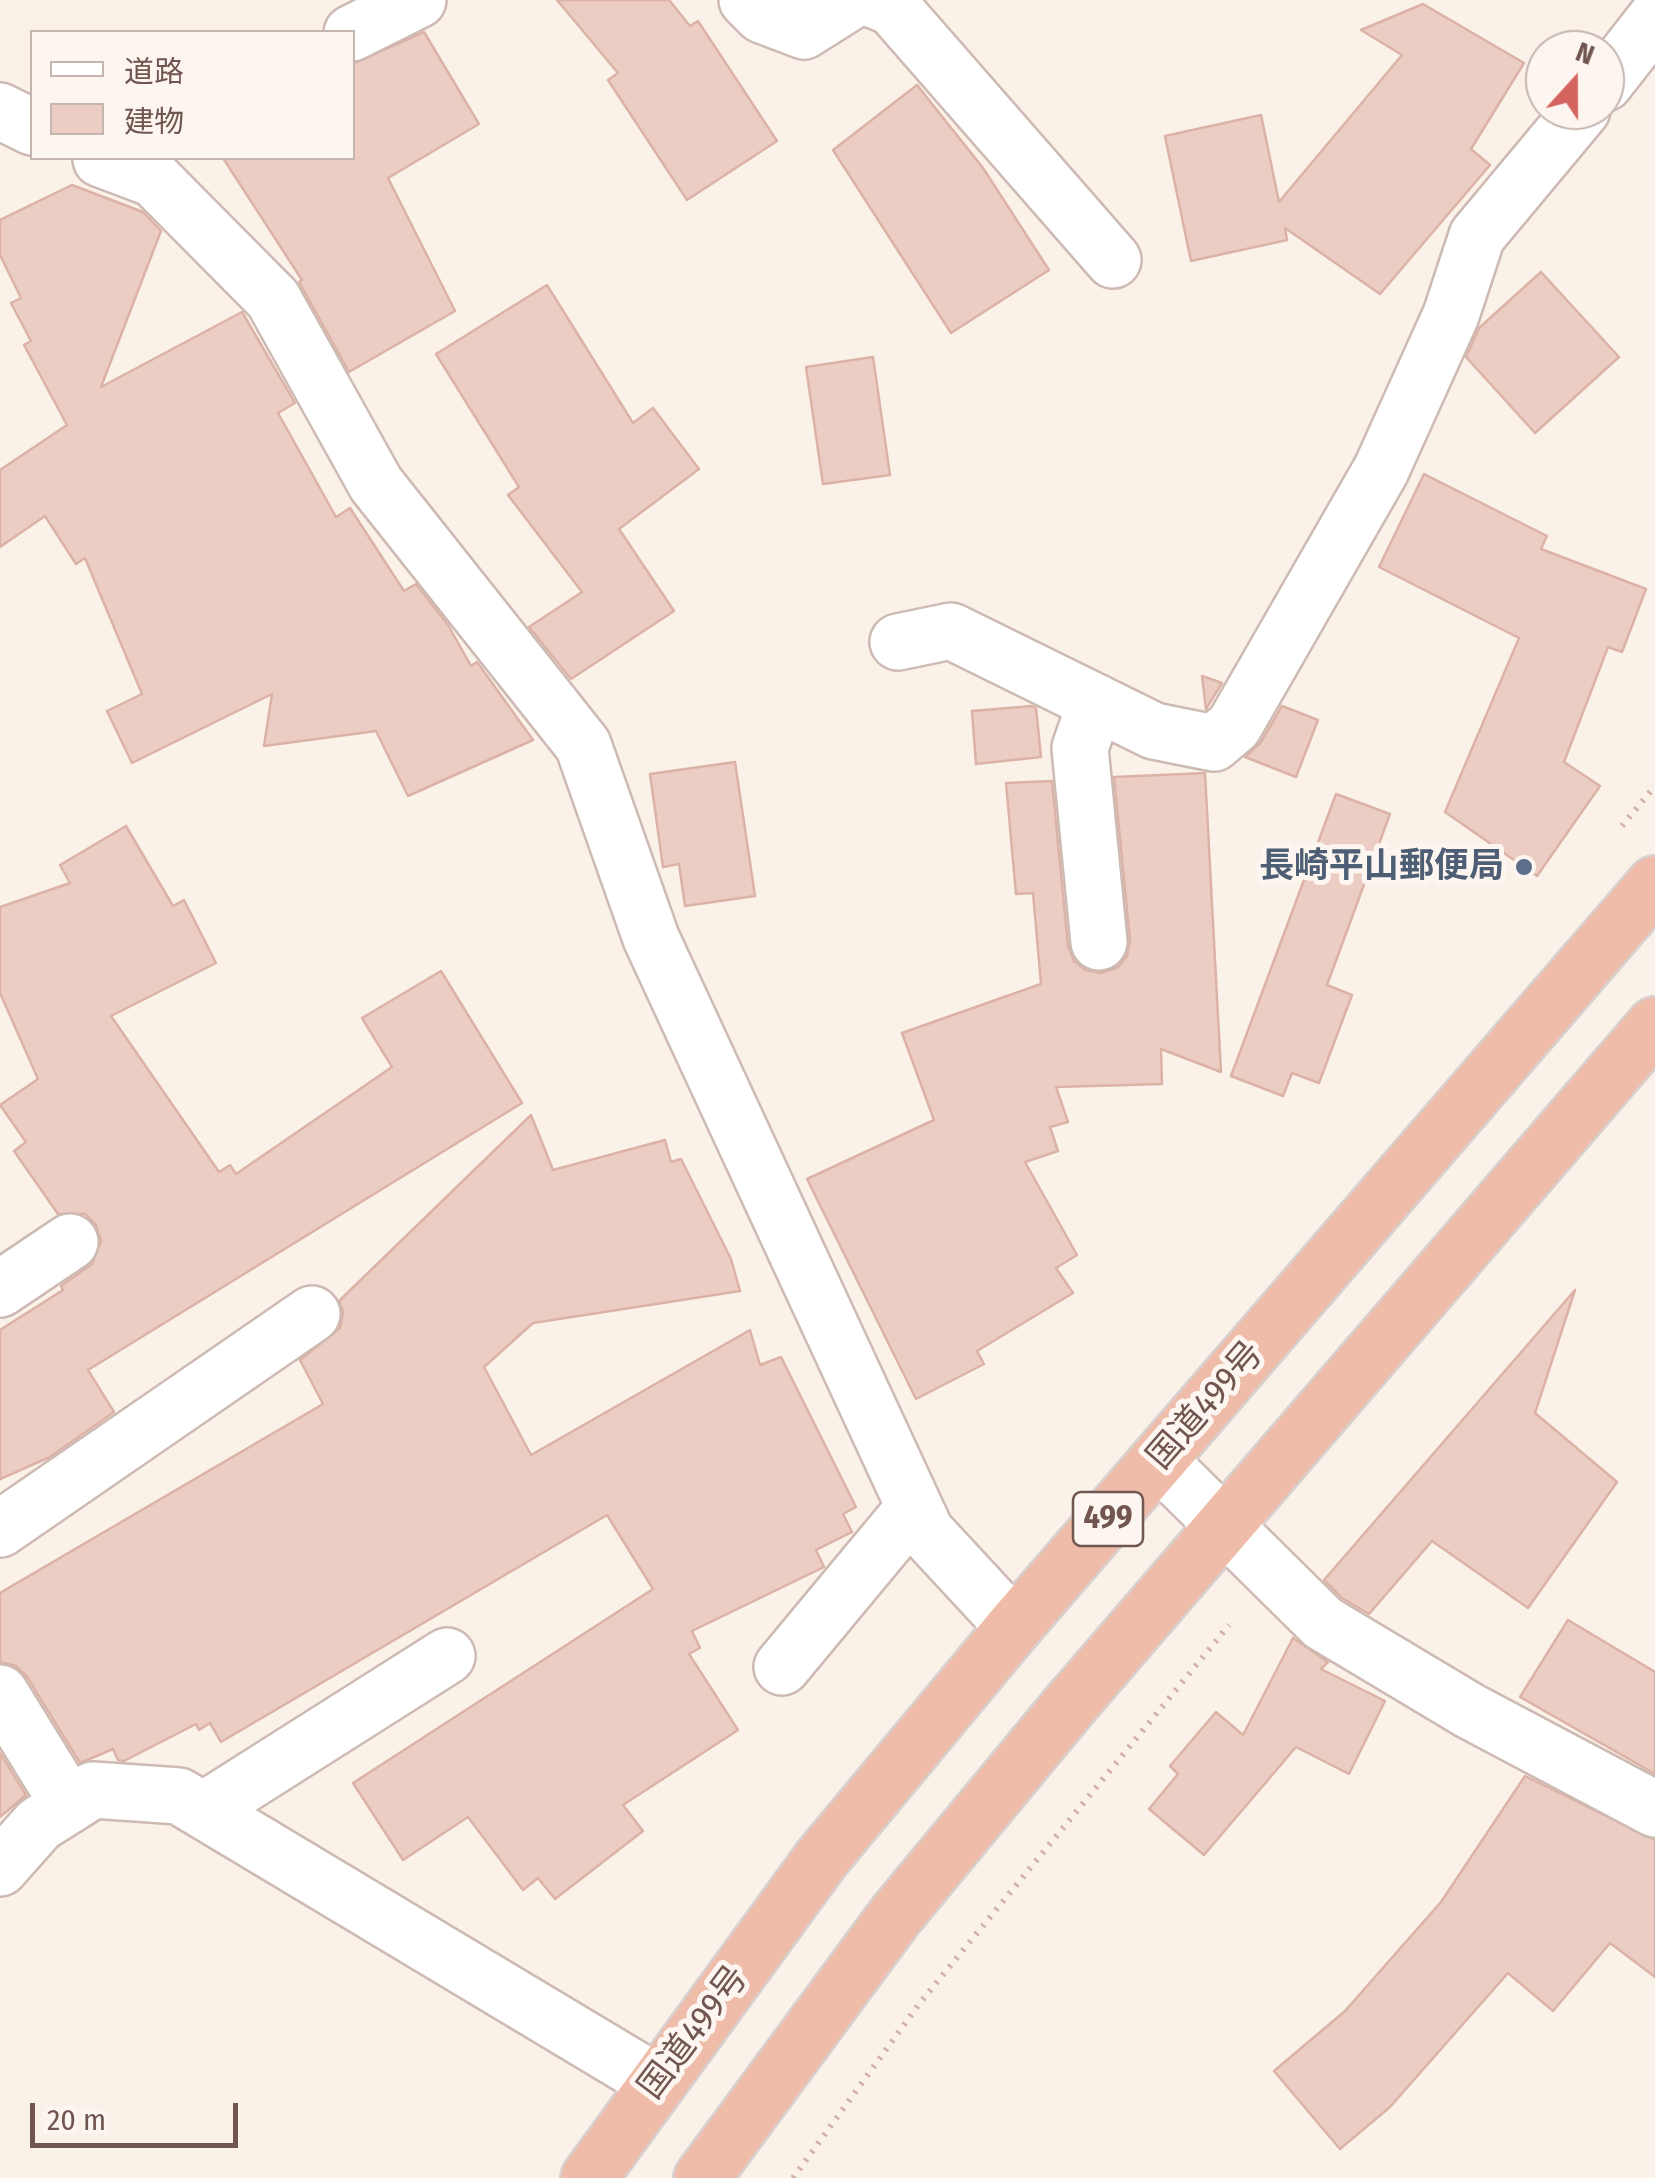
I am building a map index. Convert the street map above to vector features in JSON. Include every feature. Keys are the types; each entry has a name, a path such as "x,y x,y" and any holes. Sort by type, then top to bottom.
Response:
{"highway":[{"name":"国道499号","path":"589,2178 822,1858 1014,1627 1655,884"},
{"name":"499","path":"702,2178 896,1915 1069,1706 1655,1026"}],"street":[{"path":"355,32 418,0"},
{"path":"747,0 762,15 804,31 853,0"},
{"path":"874,0 892,7 1112,260"},
{"path":"1625,58 1655,18"},
{"path":"0,111 30,126"},
{"path":"898,642 952,631 1154,731 1214,743 1234,726 1381,470 1451,315 1478,236 1565,130"},
{"path":"106,160 154,178 273,299 376,484 583,745 650,938 914,1508 926,1532 1014,1627"},
{"path":"1096,702 1080,748 1099,942"},
{"path":"0,1290 70,1242"},
{"path":"0,1529 312,1314"},
{"path":"1159,1461 1224,1530 1323,1623 1470,1711 1655,1809"},
{"path":"782,1667 914,1508"},
{"path":"204,1810 447,1656"},
{"path":"0,1694 69,1805"},
{"path":"0,1868 39,1824 93,1790 179,1796 656,2082"}],"path":[{"path":"793,2178 919,2004 1271,1573"}],"building":[{"path":"557,0 669,0 690,26 698,21 777,141 687,200 608,80 618,73"},
{"path":"1423,4 1524,63 1471,149 1490,165 1380,294 1285,228 1287,240 1191,261 1165,136 1261,115 1279,202 1402,55 1361,30"},
{"path":"424,32 479,124 388,178 455,311 349,372 299,282 302,280 224,160 355,160 355,63"},
{"path":"917,85 983,168 1049,270 951,333 833,150"},
{"path":"72,185 143,212 161,231 101,387 242,312 295,403 278,413 336,517 350,508 404,591 416,584 448,625 471,666 477,662 533,740 408,796 376,731 264,746 272,694 132,763 107,711 142,694 85,558 76,564 45,516 0,547 0,470 67,425 24,345 31,341 11,303 21,298 0,255 0,220"},
{"path":"1541,272 1619,357 1535,433 1466,357 1479,328"},
{"path":"547,285 633,423 653,408 699,469 619,529 674,611 571,679 529,627 582,592 508,495 519,487 436,354"},
{"path":"873,357 890,475 823,484 806,367"},
{"path":"1424,474 1547,536 1541,549 1646,589 1622,652 1608,647 1564,762 1600,786 1537,876 1445,812 1519,638 1379,567"},
{"path":"1202,676 1222,683 1206,709"},
{"path":"1282,706 1318,720 1296,777 1245,757 1261,742"},
{"path":"1036,708 1041,757 976,764 972,711"},
{"path":"735,762 755,896 685,906 679,864 663,867 650,774"},
{"path":"1205,773 1221,1072 1161,1049 1162,1084 1056,1087 1068,1122 1050,1127 1058,1151 1025,1162 1077,1255 1056,1268 1073,1293 977,1351 984,1364 916,1399 807,1179 934,1120 902,1033 1041,984 1033,893 1016,894 1006,783 1052,781 1068,946 1074,961 1085,970 1101,973 1118,967 1127,956 1130,940 1114,777"},
{"path":"1336,794 1390,814 1327,985 1352,995 1319,1083 1292,1073 1283,1096 1231,1076"},
{"path":"126,826 173,906 184,900 216,963 111,1016 219,1172 230,1165 236,1174 392,1067 362,1018 441,971 522,1103 88,1370 114,1412 50,1457 0,1479 0,1330 63,1290 61,1286 92,1264 101,1241 96,1225 85,1214 58,1214 14,1151 26,1142 0,1105 38,1079 0,993 0,907 70,883 60,865"},
{"path":"531,1115 553,1170 665,1140 671,1162 681,1159 731,1259 740,1291 533,1323 484,1367 531,1455 750,1330 760,1365 781,1357 856,1507 843,1514 852,1532 816,1550 824,1567 692,1631 700,1648 689,1654 738,1730 623,1805 643,1831 555,1899 538,1878 523,1890 468,1817 403,1860 353,1783 653,1589 607,1515 221,1742 210,1723 199,1730 196,1724 124,1761 118,1760 113,1749 80,1763 27,1677 16,1666 0,1662 0,1593 323,1404 300,1360 340,1328 343,1312 339,1301"},
{"path":"1575,1290 1535,1413 1617,1482 1528,1608 1432,1541 1369,1614 1342,1598 1324,1580"},
{"path":"1568,1620 1655,1672 1655,1774 1520,1697"},
{"path":"1293,1638 1328,1662 1321,1669 1385,1701 1349,1774 1296,1747 1204,1855 1149,1809 1178,1774 1170,1766 1216,1712 1243,1735"},
{"path":"0,1753 26,1795 0,1817"},
{"path":"1525,1776 1655,1840 1655,1977 1610,1943 1553,2011 1508,1973 1390,2107 1340,2149 1274,2071 1345,2011 1441,1902"}],"place":[{"name":"長崎平山郵便局","path":"1524,867"}]}
